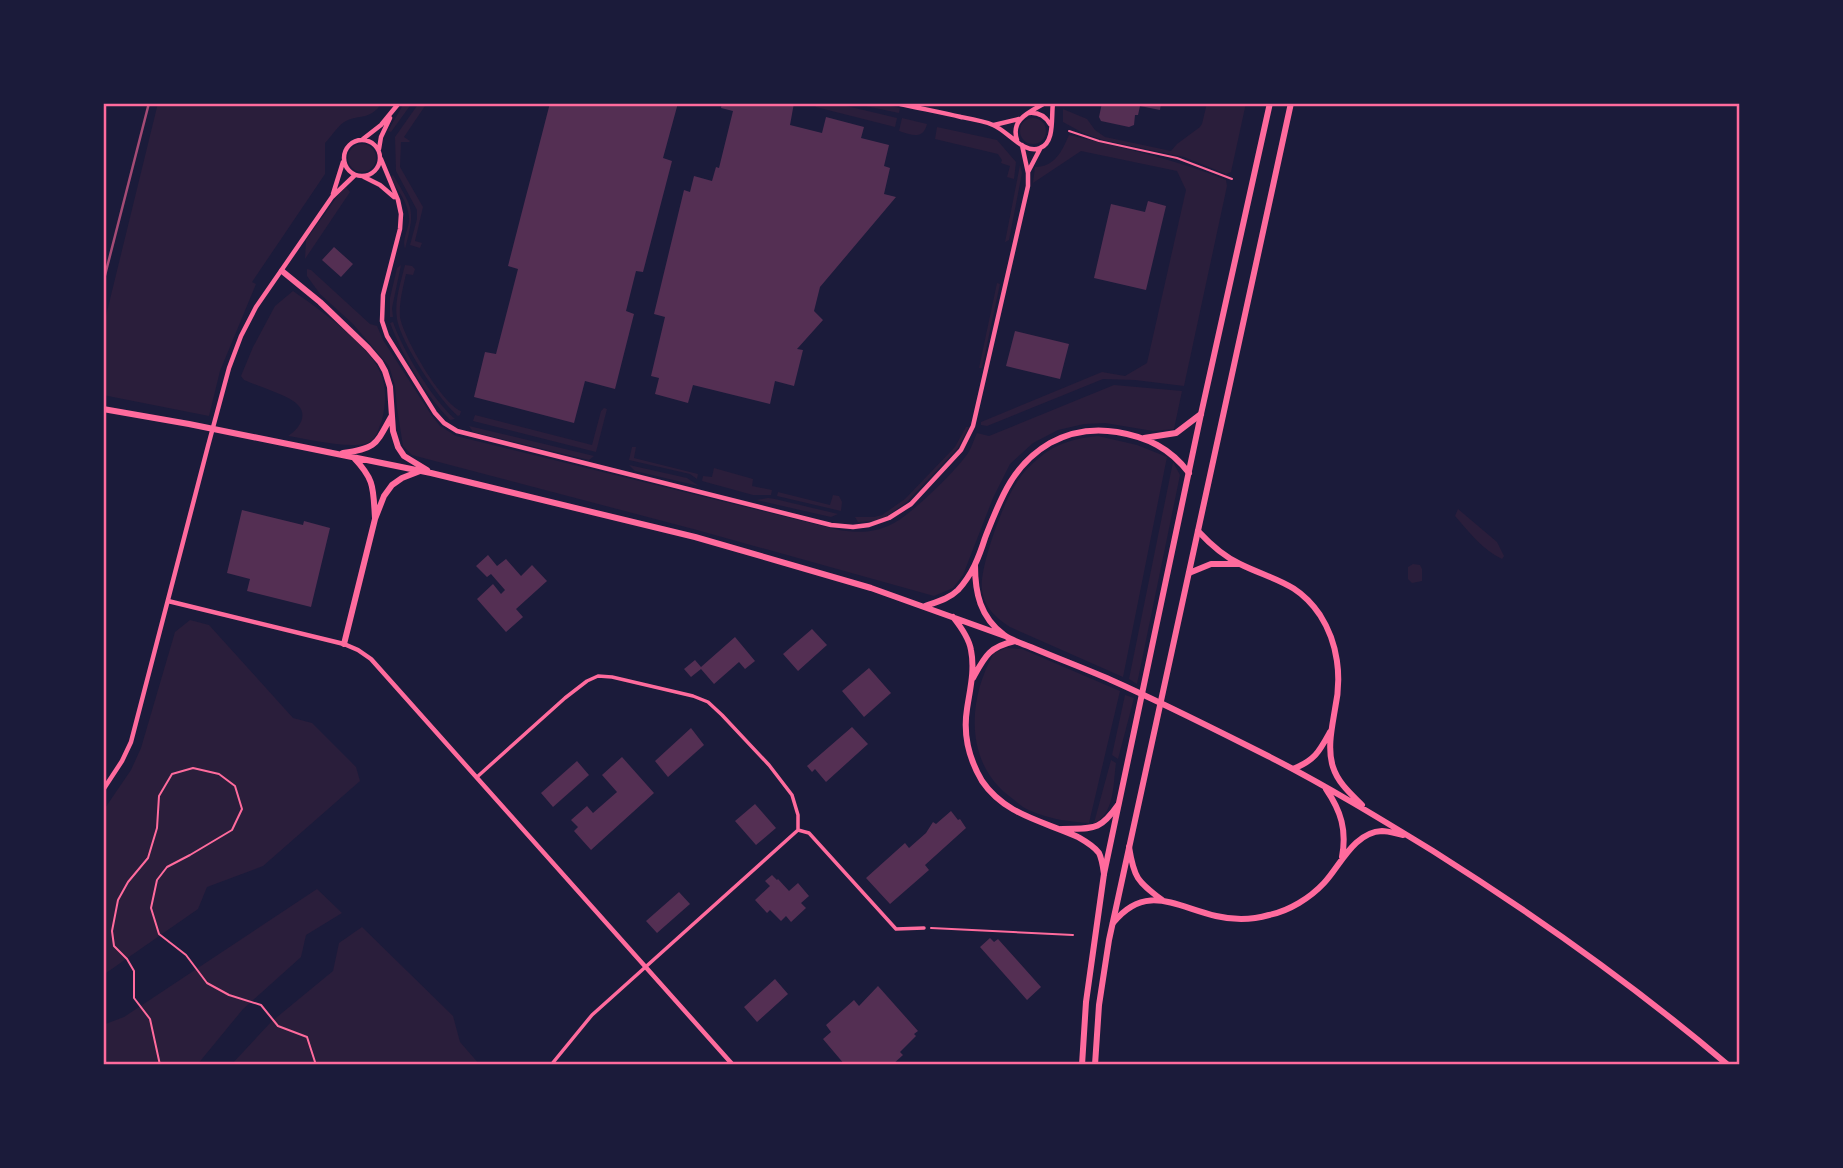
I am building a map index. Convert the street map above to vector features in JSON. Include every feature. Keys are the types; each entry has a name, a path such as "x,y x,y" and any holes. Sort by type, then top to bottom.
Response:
{"main road":[{"path":"1082,1065 1086,1002 1104,874 1270,103"},
{"path":"1095,1065 1099,1005 1113,923 1291,103"},
{"path":"282,271 320,302 376,356 388,380 393,431 398,447 404,456 431,473"},
{"path":"105,409 431,473 695,537 871,588 1005,636 1112,680 1188,716 1293,769 1409,836 1492,888 1578,948 1645,997 1728,1065"},
{"path":"1143,439 1176,433 1201,414"},
{"path":"337,454 368,449 381,436 392,415"},
{"path":"925,606 956,592 975,565 1008,484 1024,463 1045,446 1067,435 1096,430 1122,433 1143,439 1172,453 1189,473"},
{"path":"353,458 366,470 372,481 376,519"},
{"path":"344,644 384,496 392,485 402,478 421,471"},
{"path":"1198,531 1215,549 1241,565 1279,579 1294,588 1320,615 1334,647 1338,665 1339,685 1331,730 1332,764 1336,775 1368,812"},
{"path":"1189,573 1211,564 1241,565"},
{"path":"975,565 976,593 980,606 988,619 1005,636"},
{"path":"953,617 971,648 972,678 965,727 967,744 981,779 992,794 1009,807 1087,842 1098,852 1104,874"},
{"path":"972,678 992,649 1017,641"},
{"path":"1293,769 1319,752 1331,730"},
{"path":"1325,787 1336,803 1344,825 1341,859"},
{"path":"1060,829 1101,825 1118,805"},
{"path":"1113,923 1122,911 1139,902 1164,901 1228,918 1272,915 1299,903 1314,892 1341,859 1367,835 1384,831 1409,836"},
{"path":"1129,847 1136,877 1142,885 1164,901"}],"street":[{"path":"897,103 994,125 1031,150 1040,148 1049,141 1053,103"},
{"path":"994,125 1019,118 1045,103"},
{"path":"398,106 381,137 379,150 401,214 400,229 383,295 382,321 387,336 444,423 457,431 831,525 853,527 889,519 911,504 961,450 973,426 1028,186 1028,173 1015,133 1019,118"},
{"path":"332,197 349,145 362,140 382,125 398,106"},
{"path":"1027,114 1041,114 1051,125"},
{"path":"362,140 375,145 379,150"},
{"path":"1028,173 1040,148"},
{"path":"344,158 346,166 355,175 363,176 372,174 381,159"},
{"path":"103,790 131,742 229,368 241,336 256,307 332,197 355,175"},
{"path":"363,176 380,185 398,200"},
{"path":"169,601 344,644 371,659 733,1065"},
{"path":"477,777 587,681 598,676 612,677 708,702 792,795 798,815 798,830 584,1023 551,1065"},
{"path":"798,830 809,833 896,929 924,928"}],"path":[{"path":"1069,131 1099,141 1177,158 1232,179"},
{"path":"160,1065 149,1019 134,998 134,971 114,946 112,931 118,900 128,881 148,858 157,828 159,796 172,775 193,768 219,774 235,786 242,809 232,830 167,867 157,880 151,908 159,934 186,955 207,983 229,995 261,1005 278,1026 307,1037 316,1065"},
{"path":"924,928 1073,935"}],"shaded area":[{"path":"158,103 382,103 369,115 343,123 325,143 325,174 252,282 256,284 220,371 209,416 103,395 103,328"},
{"path":"404,103 412,103 391,132 388,131"},
{"path":"419,103 427,103 404,137 410,141 401,142 400,167 423,207 415,241 422,243 420,248 410,245 417,210 396,171 395,137"},
{"path":"813,103 834,103 897,118 895,127 816,107"},
{"path":"851,103 878,103 900,108 899,113"},
{"path":"1207,103 1246,103 1231,172 1226,174 1184,157 1103,140 1063,122 1063,109 1087,119 1095,130 1105,137 1171,151 1200,127"},
{"path":"902,118 927,124 920,134 908,134 899,131"},
{"path":"1033,118 1042,122 1046,131 1042,140 1033,144 1024,140 1020,131 1024,122"},
{"path":"937,127 997,140 1016,162 1014,179 1007,177 1010,166 1001,163 998,154 935,139"},
{"path":"1069,135 1168,160 1226,180 1227,186 1184,386 1103,379 987,426 981,425 981,422 1102,372 1125,376 1147,363 1186,190 1177,171 1081,151 1033,183 1035,167 1053,161"},
{"path":"362,144 372,148 376,158 372,168 362,172 352,168 348,158 352,148"},
{"path":"1020,165 1022,173 1009,240 1005,242"},
{"path":"393,175 411,210 405,249 409,215 403,198 390,178"},
{"path":"346,187 350,192 305,259 306,240"},
{"path":"401,265 392,308 393,317 390,317 390,298 397,268"},
{"path":"405,265 415,269 413,275 406,274 400,311 403,326 434,383 453,406 461,411 458,416 422,370 400,329 396,305"},
{"path":"307,269 370,324 377,326 383,340 432,416 440,426 456,436 839,530 873,531 900,519 954,470 968,453 977,433 989,436 1114,385 1182,391 1174,429 1153,431 1105,423 1084,424 1058,430 1033,443 1010,464 993,498 963,575 953,588 934,596 412,455 403,446 395,386 389,366 353,324 320,294 307,276"},
{"path":"997,283 1000,284 982,368 979,368"},
{"path":"293,291 354,339 380,372 385,390 382,420 376,435 368,443 336,444 288,436 301,422 301,408 287,397 244,380 241,376 275,306"},
{"path":"393,322 419,374 455,419 450,420 440,409 415,374 395,336 390,323"},
{"path":"604,408 607,409 596,452 473,421 475,415 592,445"},
{"path":"469,426 594,456 589,460 473,432"},
{"path":"966,427 969,427 958,448 907,502 884,518 858,522 855,517 882,515 905,499 955,447"},
{"path":"1098,436 1137,445 1167,457 1123,677 1010,627 992,612 985,602 982,590 984,568 992,538 1009,496 1022,475 1035,461 1059,445"},
{"path":"632,447 636,447 634,458 698,474 697,479 690,474 629,460"},
{"path":"1173,462 1180,475 1137,684 1129,679"},
{"path":"629,465 687,478 699,486 635,471"},
{"path":"714,468 753,479 752,486 772,490 771,495 753,495 702,481 703,476 712,477"},
{"path":"778,492 830,505 833,495 839,496 842,502 841,511 777,496"},
{"path":"768,498 838,514 831,517 756,500"},
{"path":"1458,509 1497,542 1504,556 1502,559 1482,546 1455,516"},
{"path":"1413,564 1420,565 1422,581 1412,583 1408,579 1408,567"},
{"path":"190,620 209,625 293,718 312,723 356,767 360,781 263,866 207,887 198,909 106,973 103,970 103,811 131,770 141,748 175,632"},
{"path":"1006,648 1022,649 1120,691 1089,823 1052,818 1026,809 997,785 986,768 978,750 975,711 985,671 994,653"},
{"path":"1125,695 1134,698 1118,759 1112,755"},
{"path":"1111,760 1116,763 1112,797 1106,813 1094,823"},
{"path":"317,889 342,913 306,935 301,957 243,1009 197,1065 103,1065 103,1025 124,1017"},
{"path":"362,927 453,1016 460,1042 480,1065 231,1065 271,1022 333,971 339,943"}],"building":[{"path":"550,103 678,103 663,158 672,161 643,272 636,271 626,311 634,314 615,389 585,381 574,423 474,397 485,352 496,354 518,269 508,266"},
{"path":"722,103 794,103 790,125 822,133 826,117 864,127 861,138 889,145 884,166 890,168 884,194 896,197 820,287 814,311 823,320 797,349 803,350 794,386 775,381 770,404 693,385 688,403 655,394 659,378 651,376 665,317 654,314 684,190 690,192 694,176 712,181 716,167 719,168 733,111 721,108"},
{"path":"1102,103 1161,103 1160,110 1140,106 1134,125 1129,127 1101,121 1099,117"},
{"path":"1148,201 1166,206 1146,290 1094,278 1111,204 1145,212"},
{"path":"334,247 353,264 341,277 322,260"},
{"path":"1015,331 1069,344 1060,379 1006,366"},
{"path":"242,510 303,525 304,521 330,528 311,607 247,591 250,579 227,573"},
{"path":"488,555 497,566 506,559 521,576 532,565 547,581 516,609 523,617 506,632 477,599 493,584 501,594 505,590 491,574 487,577 476,566"},
{"path":"812,629 827,645 798,671 783,654"},
{"path":"735,637 755,661 745,669 739,662 714,684 701,669 691,677 684,669 695,660 701,667"},
{"path":"869,668 891,693 864,717 842,691"},
{"path":"852,727 868,744 826,782 815,769 812,772 807,766"},
{"path":"691,728 704,745 668,777 655,761"},
{"path":"622,757 654,793 591,850 574,831 578,827 571,820 587,806 593,813 617,792 602,775"},
{"path":"577,761 589,775 553,807 541,793"},
{"path":"755,804 776,828 756,845 735,821"},
{"path":"951,811 966,828 925,865 929,870 890,904 866,878 905,843 909,848 926,833 933,822 936,824"},
{"path":"772,875 789,891 798,883 809,896 801,903 806,908 791,922 786,916 781,921 770,910 767,913 755,900 770,886 765,881"},
{"path":"679,892 690,904 657,933 646,921"},
{"path":"990,938 994,942 998,939 1041,987 1027,1000 980,947"},
{"path":"775,979 788,994 757,1022 744,1007"},
{"path":"878,986 918,1031 914,1034 916,1036 900,1052 903,1055 892,1065 845,1065 823,1039 831,1032 826,1025 854,1000 859,1006"}],"railway":[{"path":"103,283 149,103"}]}
